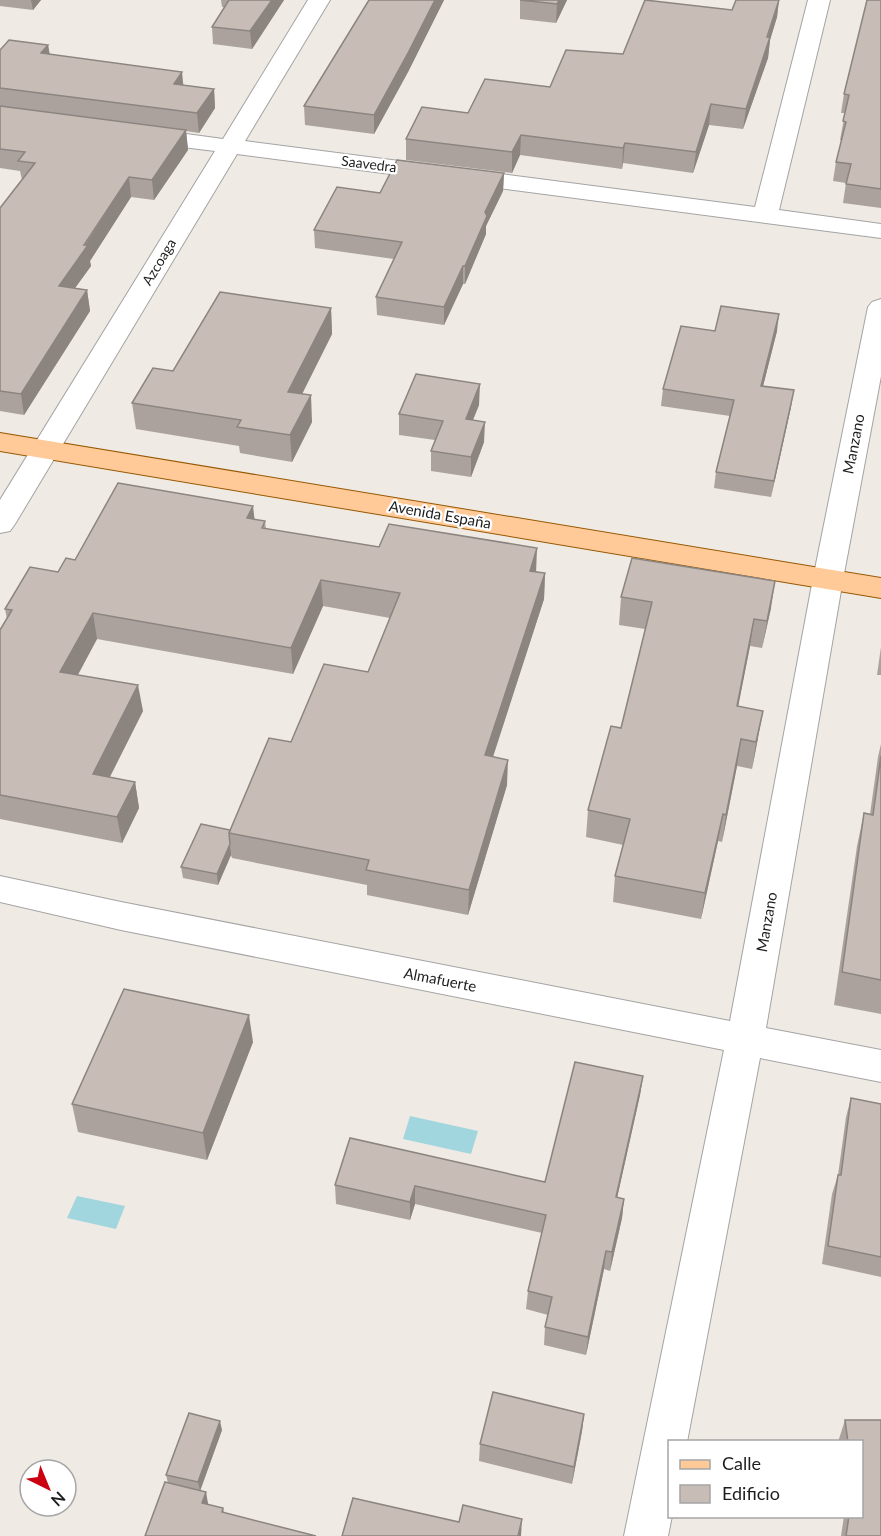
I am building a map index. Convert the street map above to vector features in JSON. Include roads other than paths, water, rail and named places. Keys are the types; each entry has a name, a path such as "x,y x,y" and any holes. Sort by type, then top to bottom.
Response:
{"main road":[{"name":"Avenida España","path":"0,442 881,588"}],"street":[{"name":"Azcoaga","path":"0,524 319,0"},
{"path":"765,216 819,0"},
{"name":"Saavedra","path":"115,131 881,231"},
{"name":"Manzano","path":"646,1536 746,1040 828,579 881,307"},
{"name":"Almafuerte","path":"0,889 133,918 881,1066"}],"water":[{"path":"410,1116 478,1131 471,1154 403,1139"},
{"path":"77,1196 125,1206 116,1229 67,1218"}]}
